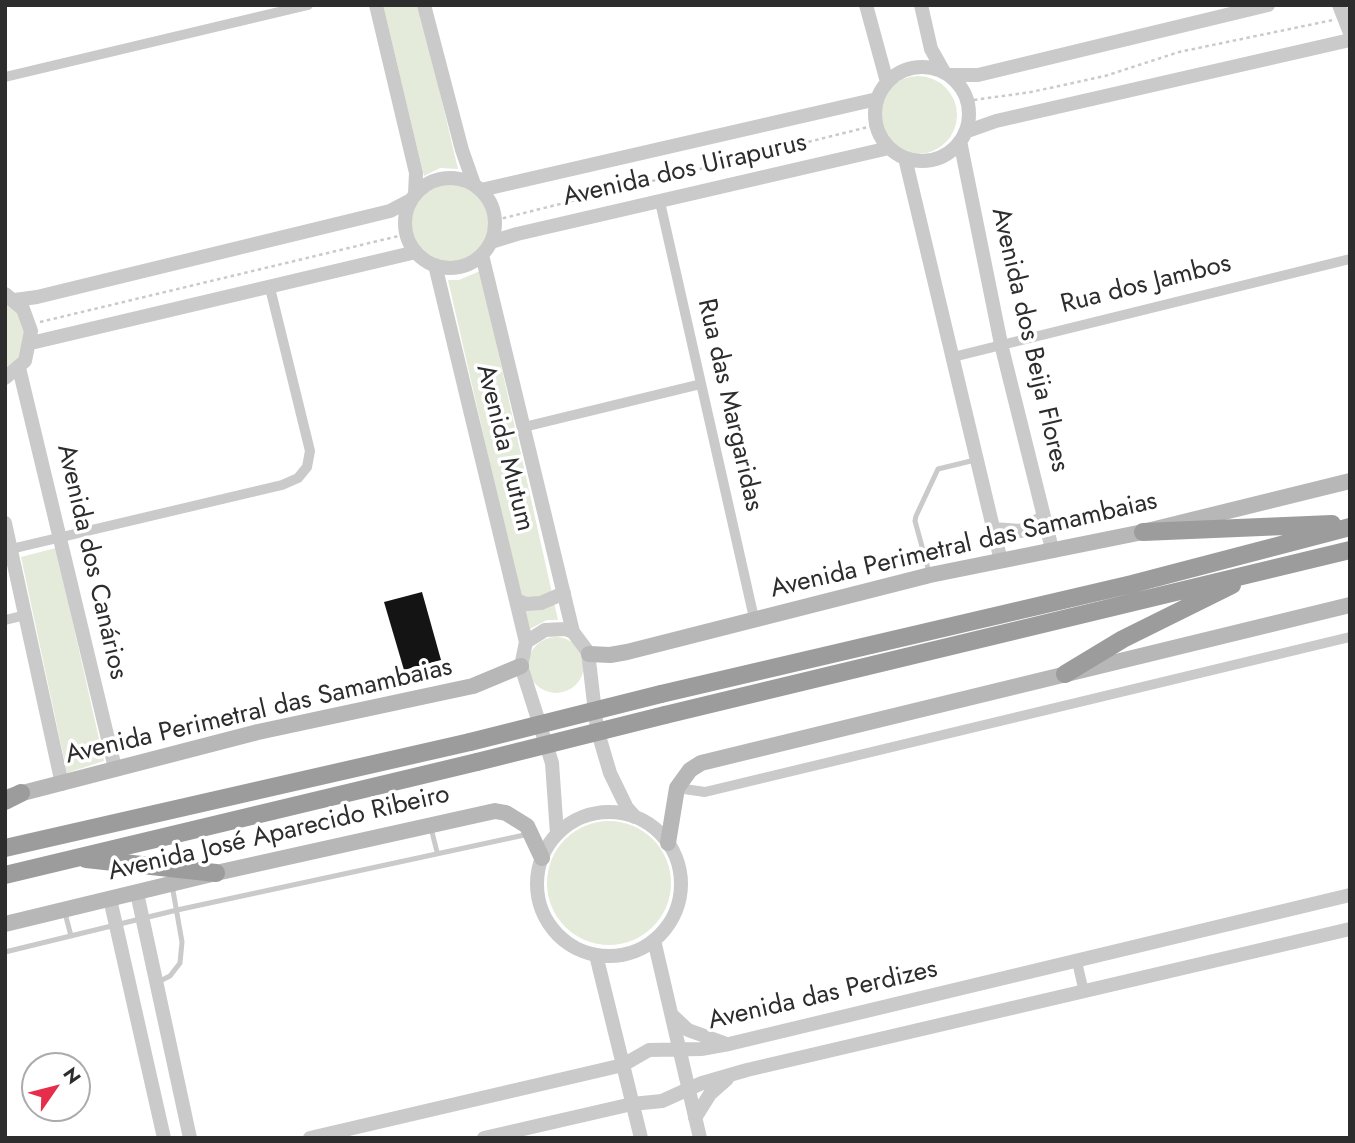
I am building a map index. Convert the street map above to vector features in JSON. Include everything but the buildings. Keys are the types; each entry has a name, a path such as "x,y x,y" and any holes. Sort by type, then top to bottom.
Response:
{"highway":[{"path":"1143,532 1350,525"},
{"path":"5,848 470,742 1132,584 1350,525"},
{"path":"5,875 1350,550"},
{"path":"1065,674 1123,639 1261,570"},
{"path":"72,858 216,873"}],"main road":[{"name":"Avenida Perimetral das Samambaias","path":"589,654 610,655 626,652 930,575 1143,532 1350,481"},
{"path":"668,843 677,788 695,766 731,754 1350,605"},
{"name":"Avenida Perimetral das Samambaias","path":"10,797 258,732 472,686 521,666"},
{"name":"Avenida José Aparecido Ribeiro","path":"5,924 216,873 495,811 517,819 532,834"},
{"path":"532,834 542,858"}],"street":[{"path":"5,77 308,5"},
{"path":"10,297 37,297 390,211 413,197 436,179 462,179 478,187 489,198 496,220 491,242 482,255 460,267 435,265 416,252 407,234 406,213 413,197 416,173 376,5"},
{"path":"424,5 462,150 478,187"},
{"path":"866,5 887,82"},
{"path":"921,5 931,49 946,74 960,87 967,101 968,117 963,136"},
{"path":"1268,5 978,75 946,74 929,67 913,67 899,72 887,82 877,99 876,125 889,148 905,158 917,161 941,157 963,136 996,121 1350,40"},
{"path":"1340,12 1350,33"},
{"name":"Avenida dos Uirapurus","path":"478,187 877,99"},
{"name":"Avenida dos Beija Flores","path":"963,136 1001,344 1052,549"},
{"name":"Avenida dos Uirapurus","path":"491,242 889,148"},
{"path":"905,158 1001,561"},
{"name":"Rua das Margaridas","path":"660,202 754,618"},
{"path":"31,343 416,252"},
{"name":"Avenida Mutum","path":"482,255 573,632"},
{"name":"Rua dos Jambos","path":"953,357 1350,259"},
{"name":"Avenida Mutum","path":"435,265 526,642"},
{"path":"11,549 282,485 303,473 310,451 270,288"},
{"path":"5,378 19,368 31,343 30,324 10,297"},
{"name":"Avenida dos Canários","path":"19,368 115,768"},
{"path":"524,427 701,384"},
{"path":"993,529 1021,531 1044,517"},
{"path":"5,523 62,784"},
{"path":"516,600 526,604 541,603 564,593"},
{"path":"5,620 26,615"},
{"path":"557,834 552,763 521,666 526,642 545,630 565,629 573,632 589,654 597,729 620,796 635,817"},
{"path":"677,788 705,792 1350,637"},
{"path":"607,812 635,817 648,823 668,843 680,869 680,897 670,923 654,940 625,955 596,955 571,945 547,919 537,886 542,858 557,834 574,821 607,812"},
{"path":"137,893 190,1138"},
{"name":"Avenida das Perdizes","path":"312,1137 623,1065 649,1050 679,1051 729,1044 1350,895"},
{"path":"110,899 164,1138"},
{"path":"484,1138 632,1104 662,1101 690,1088 731,1076 1350,929"},
{"path":"654,940 690,1088 699,1138"},
{"path":"596,955 641,1138"},
{"path":"1077,962 1084,992"},
{"path":"128,977 155,978"},
{"path":"136,1014 162,1009"},
{"path":"671,1015 688,1030 729,1044"},
{"path":"695,1118 710,1094 731,1076"}],"lane":[{"path":"930,575 915,521 916,516 938,469 977,460"},
{"path":"430,824 438,852"},
{"path":"5,952 438,852 532,834"},
{"path":"155,978 170,976 180,963 182,942 172,885"},
{"path":"64,910 71,936"}],"path":[{"path":"967,101 1031,92 1105,76 1179,52 1340,12"},
{"path":"496,220 876,125"},
{"path":"30,324 407,234"}],"green space":[{"path":"383,5 419,5 458,169 440,168 424,176"},
{"path":"910,76 926,76 940,82 951,93 957,107 957,123 951,137 940,148 926,154 910,154 896,148 885,137 879,123 879,107 885,93 896,82"},
{"path":"450,184 465,187 482,201 489,223 486,238 472,255 450,262 435,259 418,245 411,223 414,208 428,191"},
{"path":"480,271 558,620 547,620 528,630 448,280 459,280"},
{"path":"5,300 20,314 26,337 19,359 5,371"},
{"path":"56,548 104,761 67,773 21,557"},
{"path":"550,637 562,637 572,641 580,649 584,665 580,681 572,689 562,693 550,693 540,689 532,681 528,671 528,659 532,649 540,641"},
{"path":"609,821 633,826 653,839 666,859 671,883 666,907 653,927 633,940 609,945 585,940 565,927 552,907 547,883 552,859 565,839 585,826"}]}
